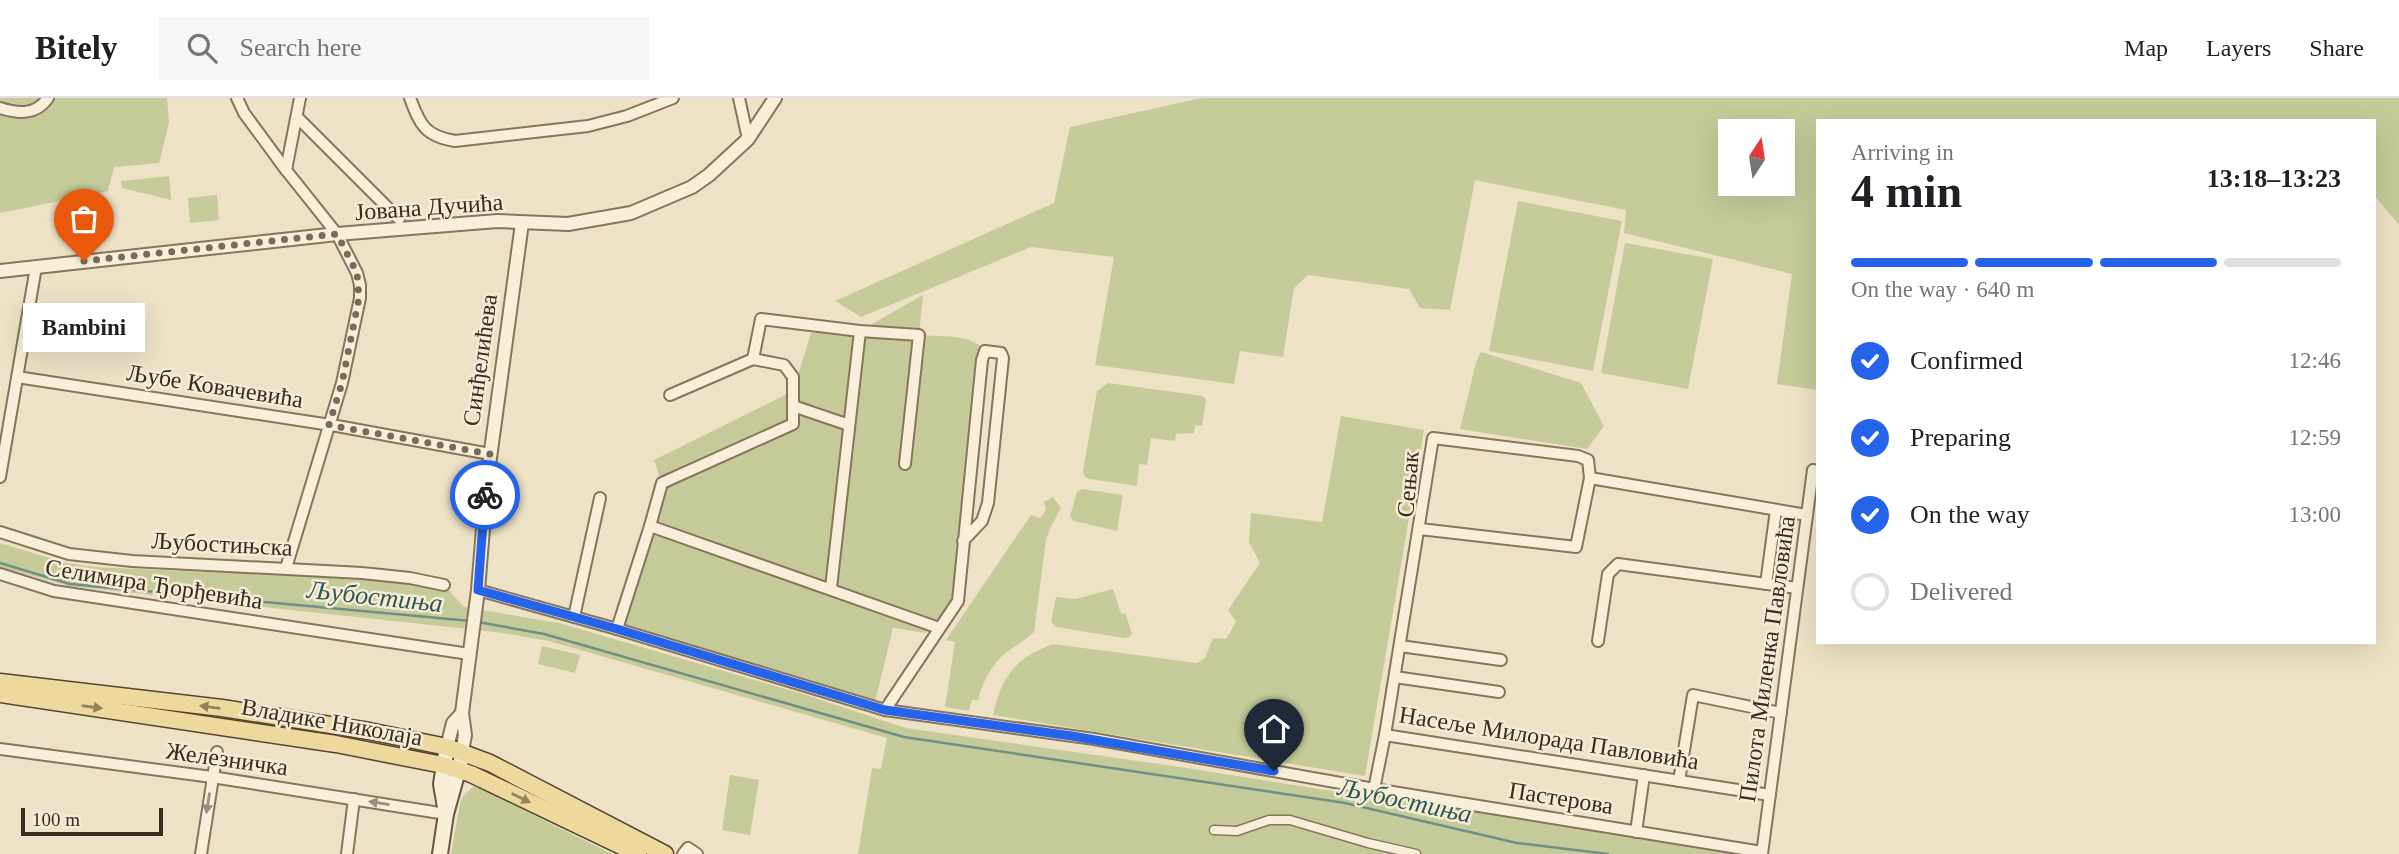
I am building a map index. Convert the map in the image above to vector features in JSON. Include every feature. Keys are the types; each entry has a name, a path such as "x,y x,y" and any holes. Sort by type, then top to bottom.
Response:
{"main road":[{"name":"Владике Николаја","path":"0,682 222,708 369,731 447,747 490,763 665,854"},
{"name":"Владике Николаја","path":"0,694 219,725 336,744 451,767 638,854"},
{"name":"Синђелићева","path":"447,747 451,767"},
{"name":"Синђелићева","path":"440,854 446,814 441,784 463,752"}],"street":[{"path":"0,108 18,113 34,110 42,106 48,98"},
{"path":"237,98 244,113 337,234 357,273 359,298 342,383 286,568"},
{"path":"244,113 246,98"},
{"path":"286,170 300,98"},
{"path":"410,98 418,119 436,138 455,141 588,126 627,116 673,98"},
{"path":"739,98 748,139"},
{"name":"Јована Дучића","path":"0,271 337,234 497,221 568,224 631,213 692,187 709,175 748,139 775,98"},
{"path":"297,117 398,219"},
{"name":"Синђелићева","path":"463,752 465,735 462,713 478,590 490,454 522,223"},
{"path":"0,477 36,267"},
{"path":"753,359 761,319 919,335 905,464"},
{"path":"831,588 860,331"},
{"path":"885,710 958,601 963,541 983,354 985,351 996,351 1003,358 988,503 982,521 963,541"},
{"path":"617,629 662,483 793,424 793,377 784,365 753,359 670,395"},
{"name":"Љубе Ковачевића","path":"16,377 329,425 490,454"},
{"path":"793,406 849,425"},
{"name":"Сењак","path":"1433,438 1578,456 1588,460 1590,478 1578,541 1572,548 1420,529 1433,438"},
{"name":"Пилота Миленка Павловића","path":"1762,853 1813,470"},
{"path":"1590,478 1807,515"},
{"path":"574,617 600,498"},
{"path":"1766,584 1776,510"},
{"path":"650,526 939,628"},
{"name":"Насеље Милорада Павловића","path":"1420,529 1385,736 1770,795"},
{"name":"Љубостињска","path":"0,533 69,554 132,561 386,575 444,585"},
{"path":"1598,641 1608,574 1618,564 1797,588"},
{"name":"Селимира Ђорђевића","path":"0,574 54,592 469,654"},
{"name":"Пастерова","path":"478,590 885,710 1094,739 1374,789 1762,853"},
{"path":"1400,646 1502,660"},
{"path":"1395,677 1499,692"},
{"path":"1679,780 1693,695 1781,713"},
{"name":"Синђелићева","path":"447,747 453,723 462,713"},
{"path":"1374,789 1385,736"},
{"name":"Железничка","path":"0,748 212,777 446,814"},
{"path":"201,854 217,752"},
{"path":"1636,832 1644,775"},
{"path":"346,854 354,799"},
{"path":"1214,830 1237,831 1269,820 1290,820 1416,854"}],"green space":[{"path":"0,98 167,98 169,123 159,163 114,167 108,191 0,213"},
{"path":"1202,98 2399,98 2399,225 2376,197 2376,119 1816,119 1816,390 1777,384 1792,274 1624,233 1626,210 1475,180 1450,310 1420,308 1409,289 1308,275 1294,288 1283,357 1240,351 1234,384 1095,365 1114,257 1031,247 861,317 835,301 1054,203 1070,127"},
{"path":"169,176 171,200 122,188 121,181"},
{"path":"217,195 219,220 190,223 188,198"},
{"path":"1518,201 1622,221 1593,371 1489,351"},
{"path":"1625,243 1713,259 1688,389 1601,373"},
{"path":"923,295 919,335 964,339 979,345 985,351 958,601 926,633 893,628 874,706 617,629 662,483 654,460 793,391 811,333 860,331"},
{"path":"1481,352 1581,383 1604,426 1587,449 1460,429 1476,362"},
{"path":"1108,383 1203,396 1206,400 1202,426 1195,425 1194,433 1176,434 1175,441 1151,438 1147,465 1139,464 1137,486 1090,479 1085,477 1083,471 1097,391"},
{"path":"1341,416 1424,430 1365,776 993,715 1000,690 1012,670 1029,656 1053,644 1197,663 1205,658 1213,638 1226,639 1236,622 1228,610 1260,563 1249,542 1251,513 1322,522"},
{"path":"1082,489 1123,495 1117,531 1074,521 1070,516 1077,492"},
{"path":"1053,497 1061,508 1046,540 1034,632 996,662 985,680 978,700 972,700 969,711 945,707 955,642 946,640 1031,515 1040,518 1046,510 1044,502"},
{"path":"0,543 66,563 94,567 227,573 286,568 444,585 464,607 559,623 803,694 906,728 1338,792 1374,789 1725,846 1729,854 858,854 872,768 881,769 887,738 549,641 496,632 69,586 0,567"},
{"path":"1113,589 1121,614 1125,613 1132,633 1130,637 1056,627 1051,622 1056,597 1075,599"},
{"path":"542,646 580,655 575,673 538,664"},
{"path":"730,775 759,780 750,835 722,830"},
{"path":"473,787 612,854 451,854 460,803"}],"waterway":[{"name":"Љубостиња","path":"0,563 70,584 471,621"},
{"name":"Љубостиња","path":"478,622 544,634 904,737 1345,803 1517,843 1608,854"}],"way so far":[{"path":"84,261 337,234 357,273 360,285 342,383 329,425 490,454 485,495"}],"place":[{"name":"Bambini","path":"84,261"}],"route":[{"path":"485,495 478,590 885,710 983,722 1274,771"}]}
